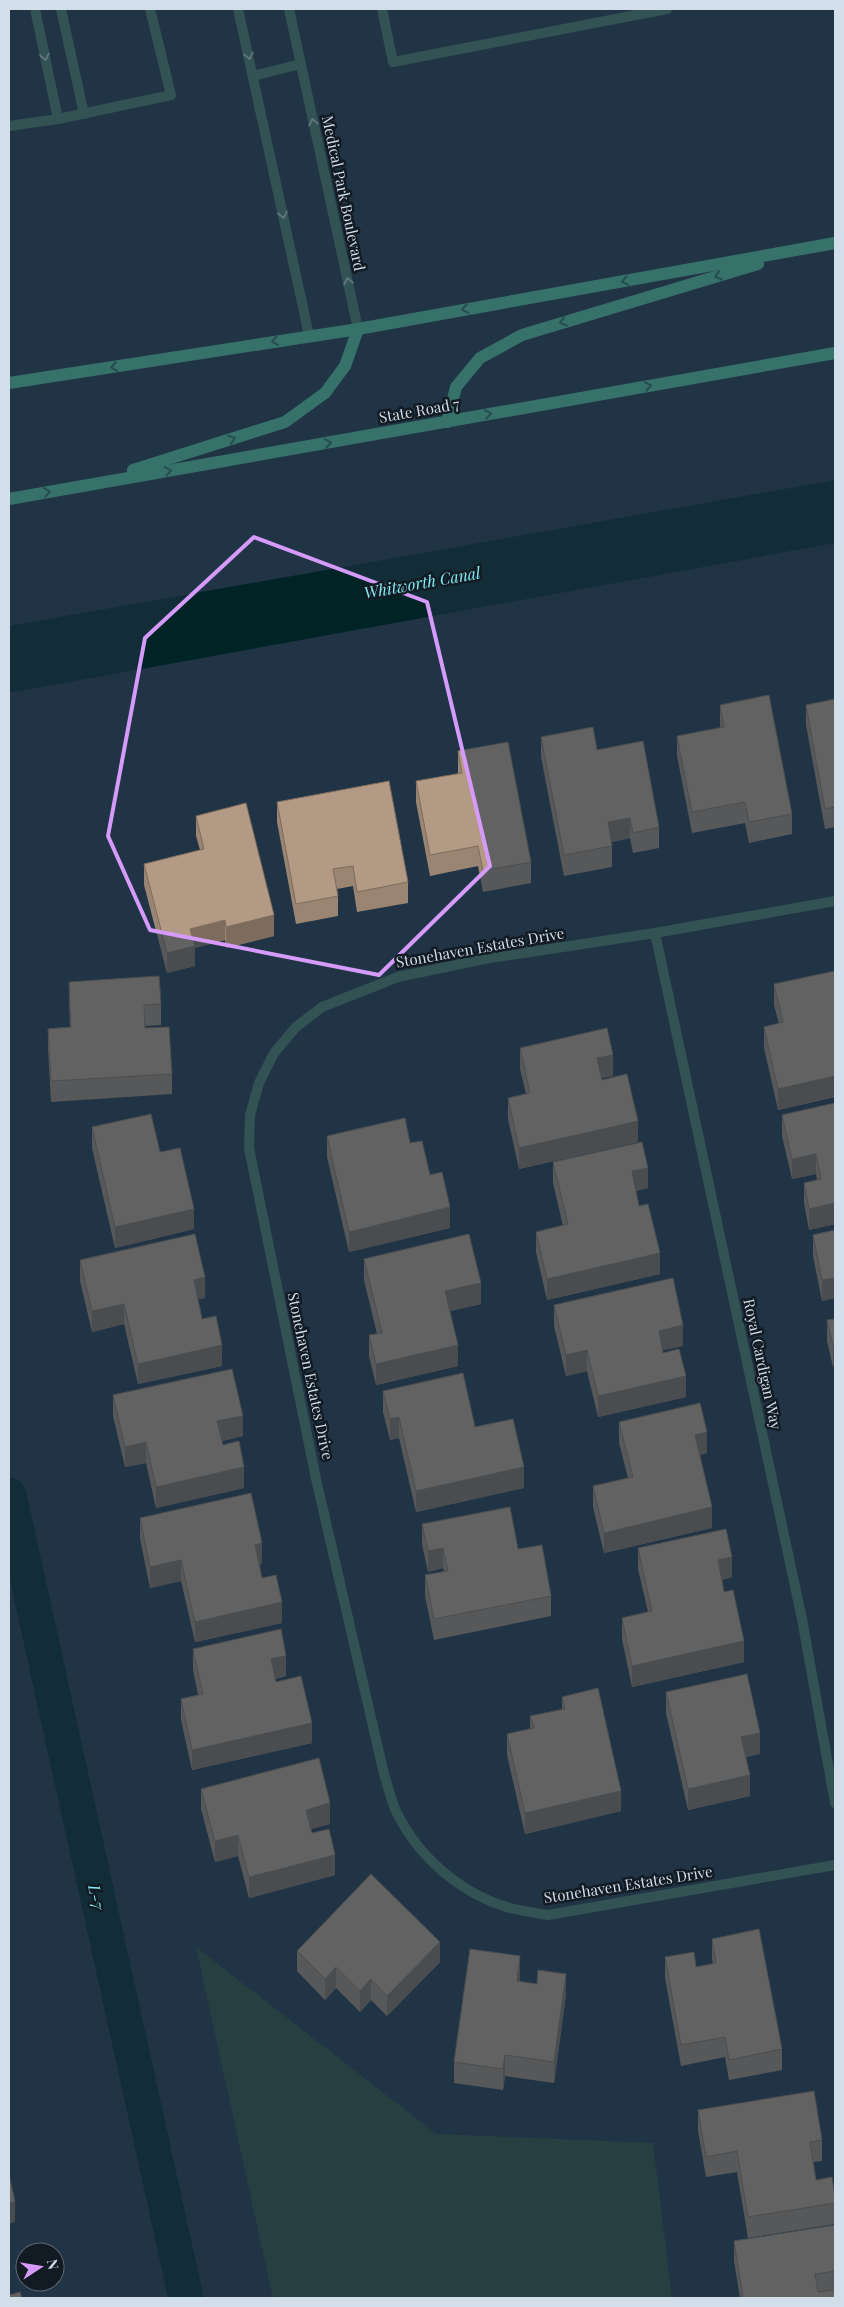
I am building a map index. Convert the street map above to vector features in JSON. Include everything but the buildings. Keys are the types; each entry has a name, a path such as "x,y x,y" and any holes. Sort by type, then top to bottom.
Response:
{"main road":[{"path":"9,383 358,329 835,243"},
{"path":"447,422 456,387 480,358 522,335 815,246"},
{"path":"85,485 285,422 325,393 345,366 358,329"},
{"name":"State Road 7","path":"9,499 835,353"}],"street":[{"path":"35,9 58,120"},
{"path":"61,9 84,114"},
{"path":"9,126 58,120 171,96 150,9"},
{"path":"238,9 309,336"},
{"name":"Medical Park Boulevard","path":"289,9 358,329"},
{"path":"382,9 393,62 667,9"},
{"path":"253,76 301,64"},
{"name":"Stonehaven Estates Drive","path":"835,901 655,933 484,959 398,977 322,1007 296,1027 274,1053 259,1083 250,1115 249,1148 316,1478 384,1774 396,1811 416,1844 442,1872 474,1894 510,1908 548,1915 835,1865"},
{"name":"Royal Cardigan Way","path":"655,933 802,1619 835,1803"}],"highlighted area":[{"path":"254,537 427,602 490,866 379,975 150,930 108,836 145,638"}],"shaded area":[{"path":"196,1947 436,2134 653,2143 672,2298 273,2298"}],"water":[{"name":"Whitworth Canal","path":"835,480 835,543 9,693 9,626"}],"waterway":[{"name":"L-7","path":"9,1495 186,2298"}]}
